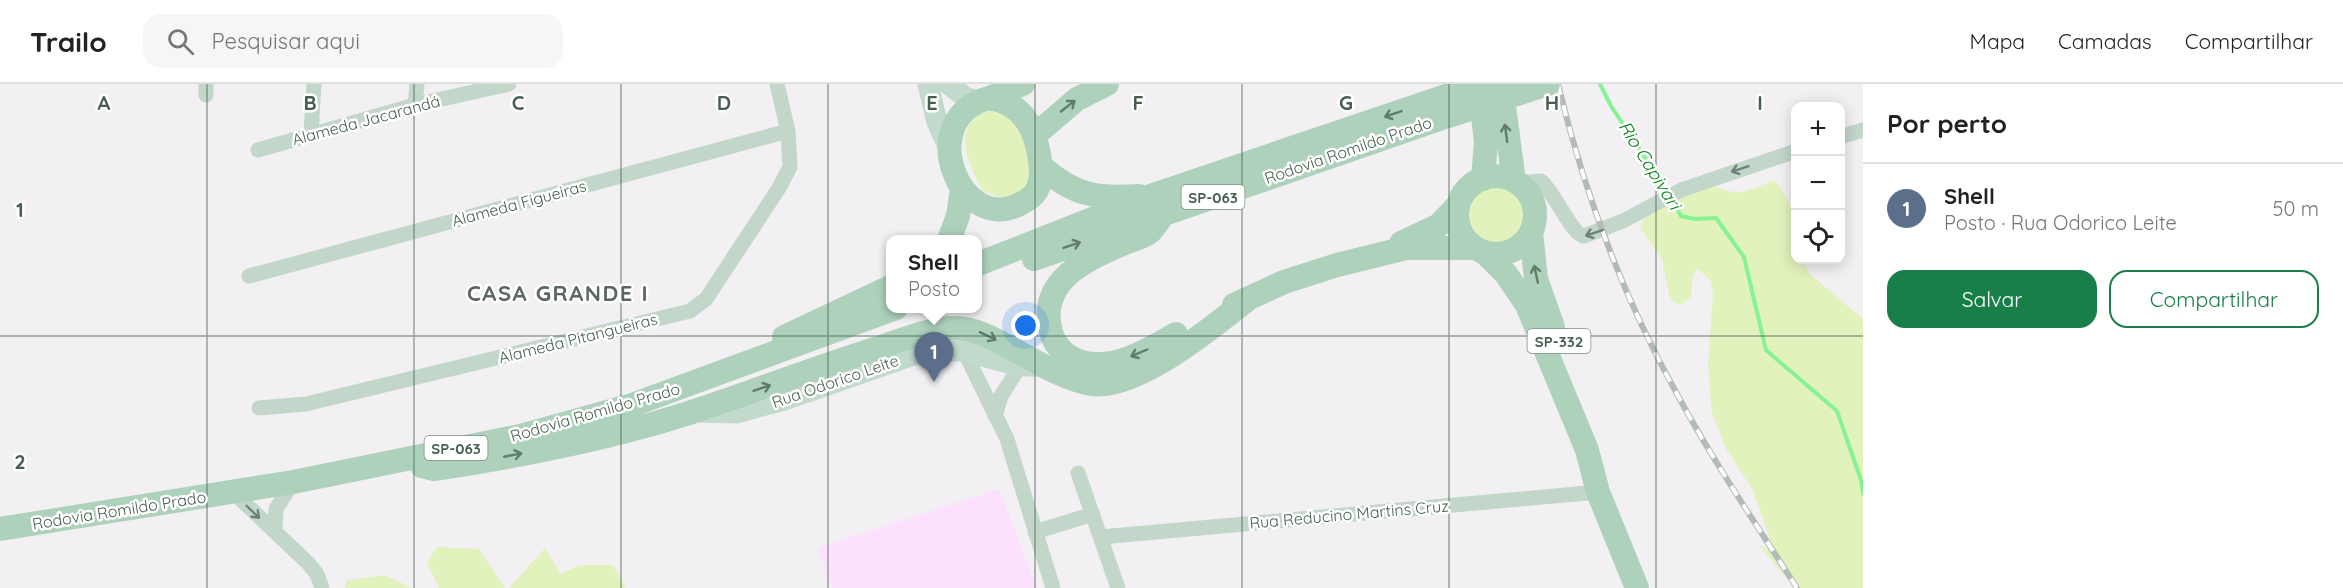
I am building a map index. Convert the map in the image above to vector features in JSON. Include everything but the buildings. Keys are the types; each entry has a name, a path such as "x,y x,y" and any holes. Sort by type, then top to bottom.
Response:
{"main road":[{"path":"928,84 937,122 949,148 954,173 962,189 972,200 985,206 1013,208 1036,192 1041,179 1035,135 1028,120 1014,106 1002,100 965,97 948,84"},
{"path":"949,148 956,121 983,100 1023,84"},
{"path":"1035,135 1077,99 1107,84"},
{"path":"1480,84 1486,141 1483,179"},
{"name":"Rodovia Romildo Prado","path":"1449,105 1480,84"},
{"name":"SP-332","path":"1501,84 1516,182 1528,193 1534,205 1535,219 1531,232 1532,255 1539,289 1583,403 1587,450"},
{"name":"Rodovia Romildo Prado","path":"982,263 1449,105 1548,84"},
{"path":"1041,166 1066,187 1090,194 1160,204 1150,232 1085,261 1057,284 1050,302 1051,332 1060,350 1075,360 1092,365 1110,363 1149,349 1284,282 1380,254 1419,246 1480,250 1498,254 1512,251 1523,243 1531,232"},
{"path":"1380,254 1439,225 1458,205 1464,194 1483,179 1493,177 1516,182"},
{"path":"951,235 958,216 962,189"},
{"name":"Rodovia Romildo Prado","path":"982,276 1160,204"},
{"name":"SP-332","path":"1458,205 1460,229 1506,274 1527,305 1587,450 1598,492 1637,588"},
{"path":"773,342 886,289"},
{"path":"393,461 434,469 463,465 611,433 693,412 859,354 941,329 964,328 982,332 1072,379 1094,384 1124,379 1155,365 1190,343 1248,299"},
{"name":"Rodovia Romildo Prado","path":"0,521 204,489 351,461 482,431 628,390 773,342 886,300"},
{"name":"Rodovia Romildo Prado","path":"0,530 293,482 520,436 632,405 886,313"},
{"name":"Rua Odorico Leite","path":"693,412 736,413 784,400 925,351 964,351 1020,366 1048,366"}],"street":[{"path":"310,134 314,84"},
{"path":"415,105 417,84"},
{"name":"Alameda Jacarandá","path":"258,150 415,105 509,84"},
{"name":"Alameda Pitangueiras","path":"259,408 306,404 690,311 706,299 779,188 790,167 788,131 777,84"},
{"path":"1845,135 1863,130"},
{"name":"Alameda Figueiras","path":"249,276 788,131"},
{"path":"1516,182 1541,181 1550,189 1579,236 1592,235 1681,190 1791,153"},
{"path":"964,351 1006,439 1053,588"},
{"path":"995,416 1001,396 1020,366"},
{"path":"1078,473 1118,588"},
{"path":"275,530 276,509 293,482"},
{"path":"233,492 312,568 322,588"},
{"name":"Rua Reducino Martins Cruz","path":"1101,537 1598,492"},
{"path":"1035,532 1093,514"}],"shaded area":[{"path":"999,489 1037,588 832,588 818,548"}],"green space":[{"path":"992,109 1019,119 1035,172 1024,191 1003,198 983,191 970,165 965,144 969,126 977,117"},
{"path":"1774,180 1787,198 1791,210 1791,264 1804,264 1811,275 1863,319 1863,588 1795,588 1758,544 1767,549 1773,548 1753,490 1726,449 1712,413 1708,365 1713,293 1711,281 1697,268 1693,276 1691,297 1681,304 1674,303 1669,295 1662,259 1640,228 1643,220 1659,206 1692,190 1711,187 1743,192"},
{"path":"1490,186 1502,186 1517,194 1525,209 1525,221 1517,236 1502,244 1490,244 1475,236 1467,221 1467,209 1475,194"},
{"path":"437,547 479,549 505,588 439,588 427,563"},
{"path":"545,548 561,574 580,565 614,565 625,588 509,588"},
{"path":"385,575 412,588 345,588 347,580"}],"waterway":[{"name":"Rio Capivari","path":"1600,84 1611,106 1669,194"},
{"name":"Rio Capivari","path":"1672,200 1681,216 1695,219 1716,218 1744,257 1766,350 1837,411 1861,480 1863,494"}],"railway":[{"path":"1558,84 1593,204 1639,320 1705,444 1797,588"}],"place":[{"name":"Shell","path":"934,382"}],"district":[{"name":"CASA GRANDE I","path":"558,293"}]}
